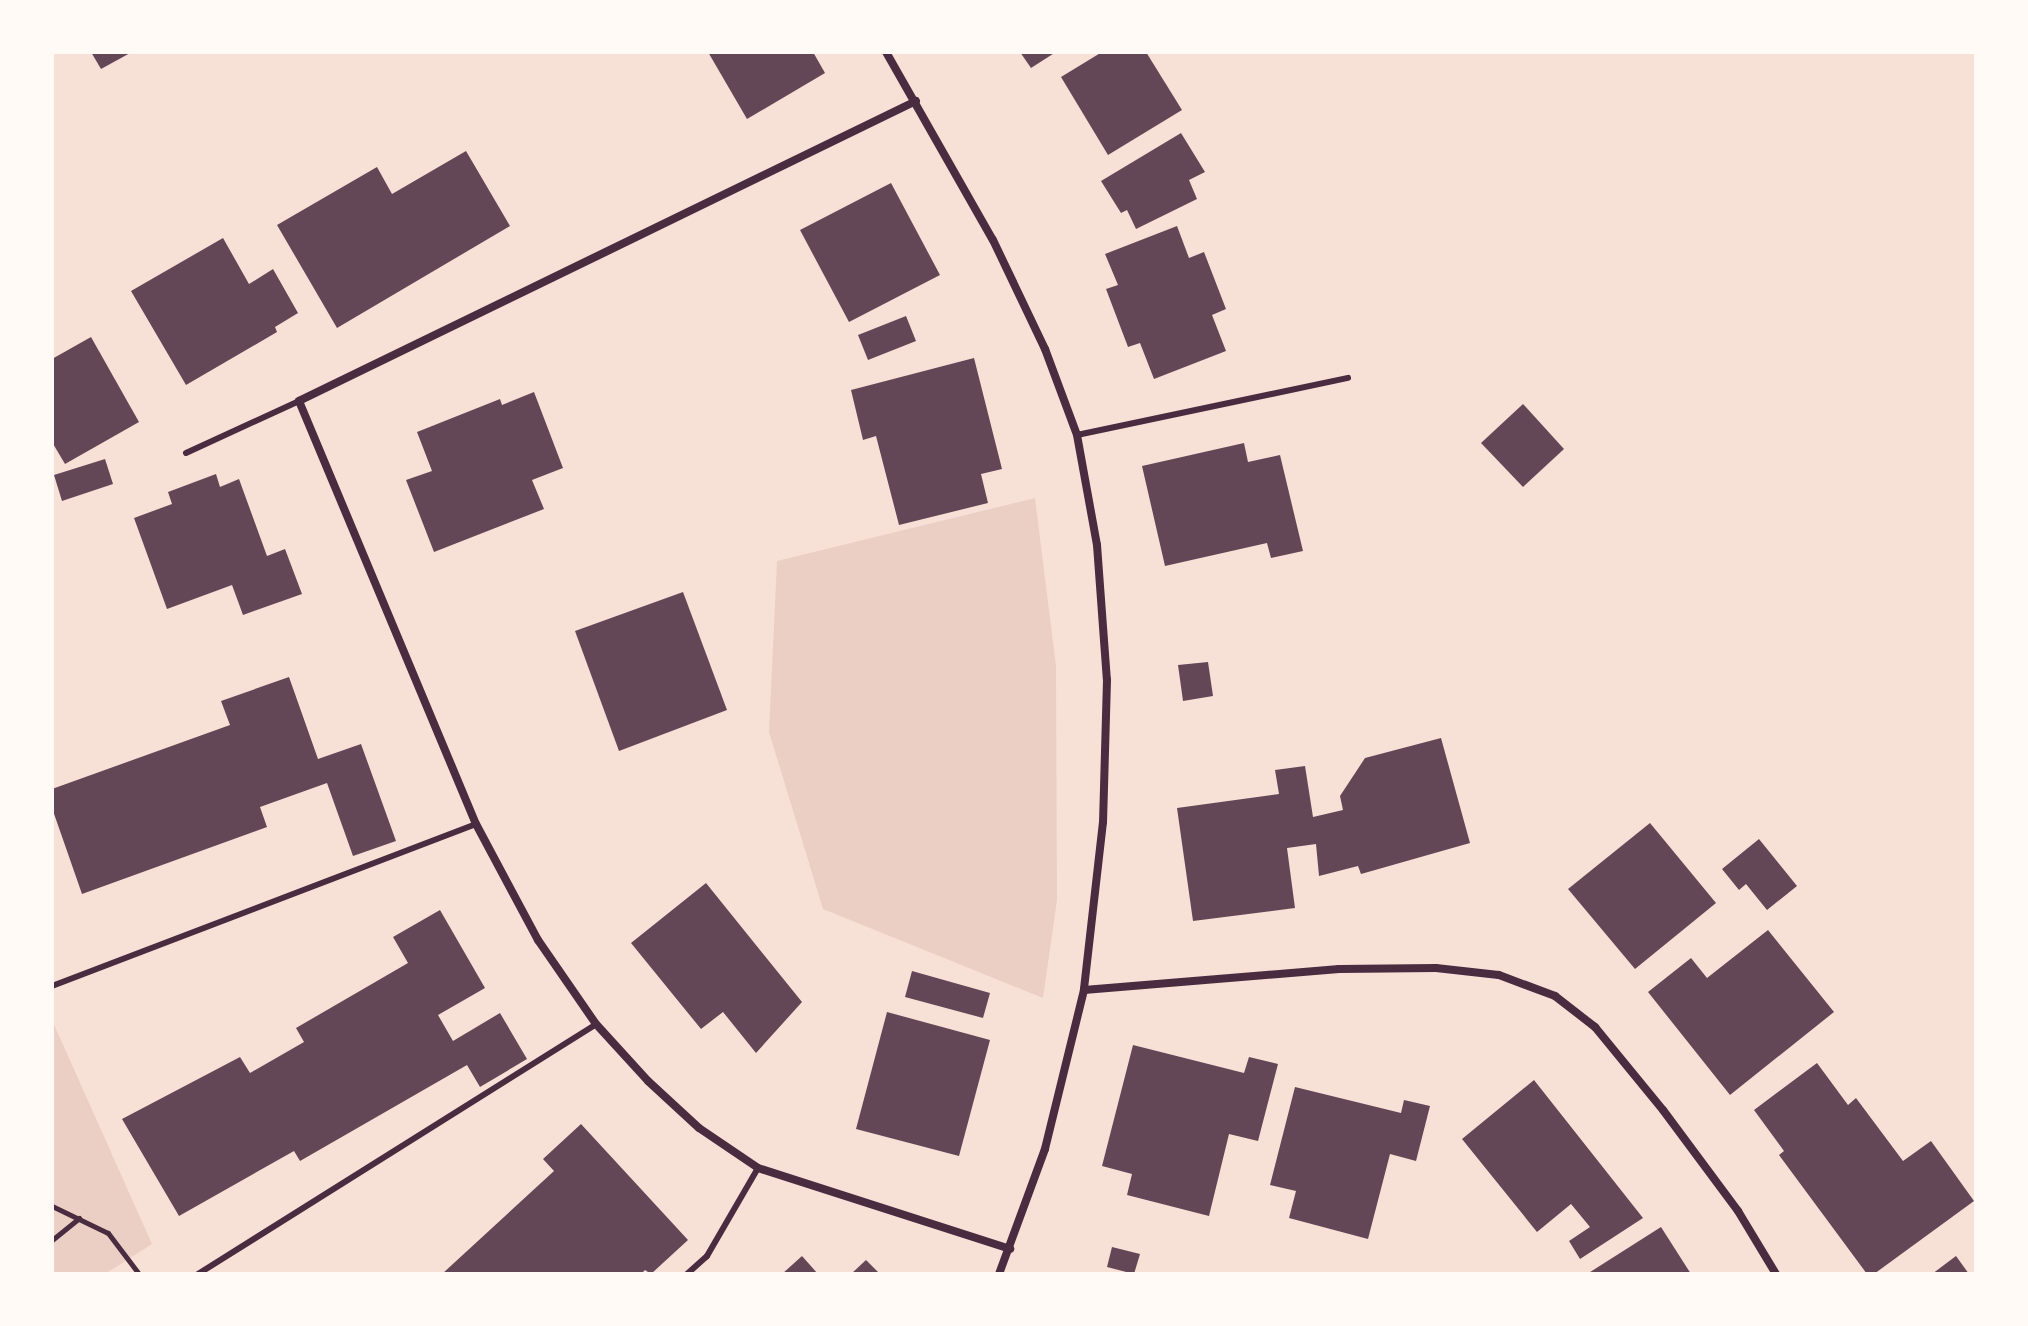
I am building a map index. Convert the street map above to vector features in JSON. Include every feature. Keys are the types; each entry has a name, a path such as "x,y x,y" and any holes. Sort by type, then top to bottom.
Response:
{"street":[{"path":"886,52 993,240 1045,349 1077,435 1097,545 1107,680 1103,822 1084,990 1045,1149 999,1274"},
{"path":"916,101 299,401 476,824 538,940 596,1024 648,1081 699,1128 758,1168 1010,1249"},
{"path":"1084,990 1339,969 1436,968 1499,975 1555,996 1595,1027 1663,1110 1738,1211 1776,1274"}],"lane":[{"path":"1077,435 1348,378"},
{"path":"186,453 299,401"},
{"path":"52,986 476,824"},
{"path":"198,1274 596,1024"},
{"path":"687,1274 707,1256 758,1168"}],"path":[{"path":"52,1206 108,1233 139,1274"},
{"path":"52,1240 79,1218"}],"shaded area":[{"path":"1035,498 1056,666 1057,900 1043,998 823,909 769,732 777,561"},
{"path":"52,1020 152,1244 105,1274 52,1274"}],"building":[{"path":"91,52 132,52 101,69"},
{"path":"708,52 813,52 825,73 747,119"},
{"path":"1020,52 1056,52 1031,68"},
{"path":"1102,52 1146,52 1182,110 1108,155 1061,77"},
{"path":"1181,133 1205,172 1189,180 1197,199 1136,229 1127,210 1121,213 1101,181"},
{"path":"466,151 510,226 337,328 277,225 377,167 392,194"},
{"path":"891,183 940,275 849,322 800,230"},
{"path":"1177,226 1189,258 1204,252 1226,309 1212,315 1226,351 1154,379 1140,343 1128,347 1106,289 1118,285 1105,254"},
{"path":"223,238 249,284 273,269 298,313 275,327 277,332 186,385 131,291"},
{"path":"906,316 916,341 868,360 858,335"},
{"path":"91,337 139,422 65,464 52,442 52,359"},
{"path":"974,358 1002,469 981,474 988,503 899,525 876,436 863,440 851,390"},
{"path":"534,392 563,468 532,480 544,509 434,552 406,480 432,471 417,432 500,399 502,405"},
{"path":"1523,404 1564,449 1523,487 1481,443"},
{"path":"1244,443 1248,462 1280,455 1303,551 1271,558 1267,543 1165,566 1142,466"},
{"path":"105,459 113,484 62,501 54,475"},
{"path":"216,474 220,487 239,479 267,556 285,549 302,594 243,615 232,585 167,609 134,518 172,504 168,492"},
{"path":"683,592 727,710 619,751 575,631"},
{"path":"1208,662 1213,696 1183,701 1178,665"},
{"path":"289,677 318,759 361,744 396,841 353,856 327,783 260,807 267,827 82,894 52,808 52,789 230,725 221,701"},
{"path":"1441,738 1470,843 1361,874 1358,866 1319,876 1316,844 1287,848 1295,908 1193,921 1177,808 1279,794 1275,770 1305,766 1313,817 1343,810 1340,796 1365,758"},
{"path":"1650,823 1716,903 1635,969 1568,889"},
{"path":"1759,839 1797,886 1767,910 1746,884 1739,890 1722,869"},
{"path":"706,883 802,1002 756,1053 723,1012 701,1029 631,943"},
{"path":"440,910 485,988 438,1015 453,1041 500,1013 527,1059 480,1087 467,1065 300,1161 294,1151 179,1216 122,1119 240,1057 250,1073 304,1042 296,1028 408,963 393,937"},
{"path":"1768,930 1834,1012 1730,1095 1648,992 1691,958 1707,978"},
{"path":"912,971 990,993 983,1018 905,997"},
{"path":"887,1012 990,1040 959,1156 856,1129"},
{"path":"1133,1045 1244,1073 1249,1057 1278,1064 1258,1141 1229,1134 1209,1216 1127,1195 1132,1174 1102,1166"},
{"path":"1817,1063 1848,1105 1856,1098 1903,1161 1931,1141 1974,1201 1874,1274 1867,1274 1779,1155 1784,1151 1754,1110"},
{"path":"1534,1080 1643,1218 1580,1259 1569,1241 1590,1227 1571,1204 1537,1232 1462,1139"},
{"path":"1295,1087 1401,1113 1404,1100 1430,1106 1416,1161 1390,1154 1368,1239 1289,1218 1296,1191 1270,1185"},
{"path":"581,1124 688,1240 651,1274 645,1270 641,1274 442,1274 554,1171 543,1159"},
{"path":"1661,1227 1691,1274 1587,1274"},
{"path":"1112,1247 1140,1254 1134,1274 1107,1267"},
{"path":"802,1256 818,1274 782,1274"},
{"path":"1956,1256 1969,1274 1932,1274"},
{"path":"866,1260 880,1274 851,1274"}]}
